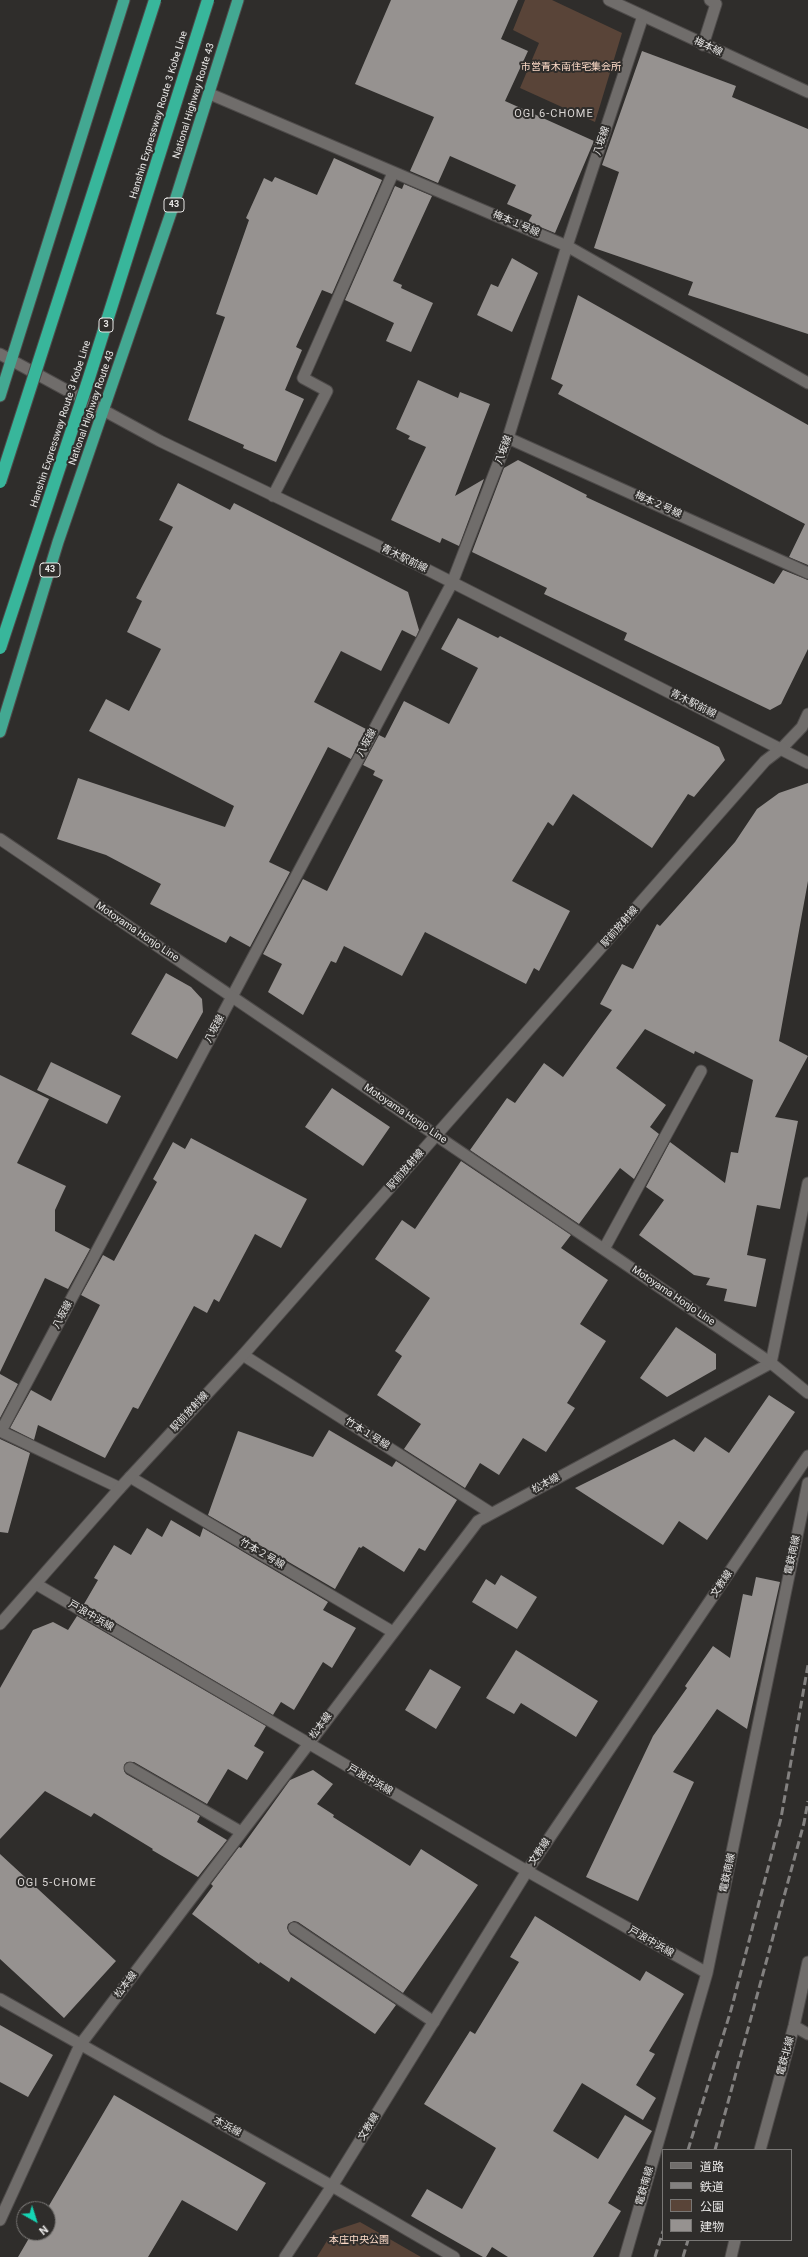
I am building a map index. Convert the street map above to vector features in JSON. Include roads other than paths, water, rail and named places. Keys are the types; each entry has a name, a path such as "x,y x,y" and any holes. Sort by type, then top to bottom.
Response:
{"highway":[{"path":"0,396 124,0"},
{"path":"0,482 155,0"},
{"name":"Hanshin Expressway Route 3 Kobe Line","path":"0,648 88,381 208,0"},
{"name":"National Highway Route 43","path":"0,732 58,542 210,94 238,0"}],"street":[{"name":"梅本線","path":"609,0 703,45 808,92"},
{"path":"703,45 716,4 710,0"},
{"name":"八坂線","path":"1,1431 452,583 508,438 567,246 643,16"},
{"name":"梅本１号線","path":"210,94 567,246 808,383"},
{"path":"273,496 327,391 303,378 393,173"},
{"name":"青木駅前線","path":"0,354 104,409 160,441 418,565 782,748 808,763"},
{"name":"梅本２号線","path":"508,438 808,572"},
{"name":"駅前放射線","path":"0,1624 120,1488 243,1355 765,761 782,748 802,727 808,714"},
{"name":"Motoyama Honjo Line","path":"0,839 771,1363 808,1393"},
{"path":"604,1249 701,1071"},
{"path":"771,1363 808,1183"},
{"name":"竹本１号線","path":"243,1355 491,1513"},
{"name":"松本線","path":"0,2220 80,2045 478,1520 771,1363"},
{"path":"1,1431 120,1488"},
{"name":"文教線","path":"285,2257 332,2186 527,1871 808,1456"},
{"name":"竹本２号線","path":"130,1477 393,1632"},
{"name":"電鉄南線","path":"625,2257 707,1973 808,1483"},
{"name":"戸浪中浜線","path":"36,1584 527,1871 707,1973"},
{"path":"130,1768 241,1832"},
{"path":"294,1928 434,2022"},
{"name":"電鉄北線","path":"760,2149 794,2026 808,1962"},
{"name":"本浜線","path":"0,2000 332,2186 454,2257"},
{"path":"794,2026 808,2034"},
{"path":"730,2257 735,2241"}],"railway":[{"path":"688,2149 731,2010 781,1818 808,1665"},
{"path":"715,2149 804,1823 808,1801"},
{"path":"655,2257 662,2234"},
{"path":"683,2257 688,2241"}],"district":[{"name":"OGI 6-CHOME","path":"554,114"},
{"name":"OGI 5-CHOME","path":"57,1883"}],"park label":[{"name":"市営青木南住宅集会所","path":"571,67"},
{"name":"本庄中央公園","path":"359,2240"}]}
